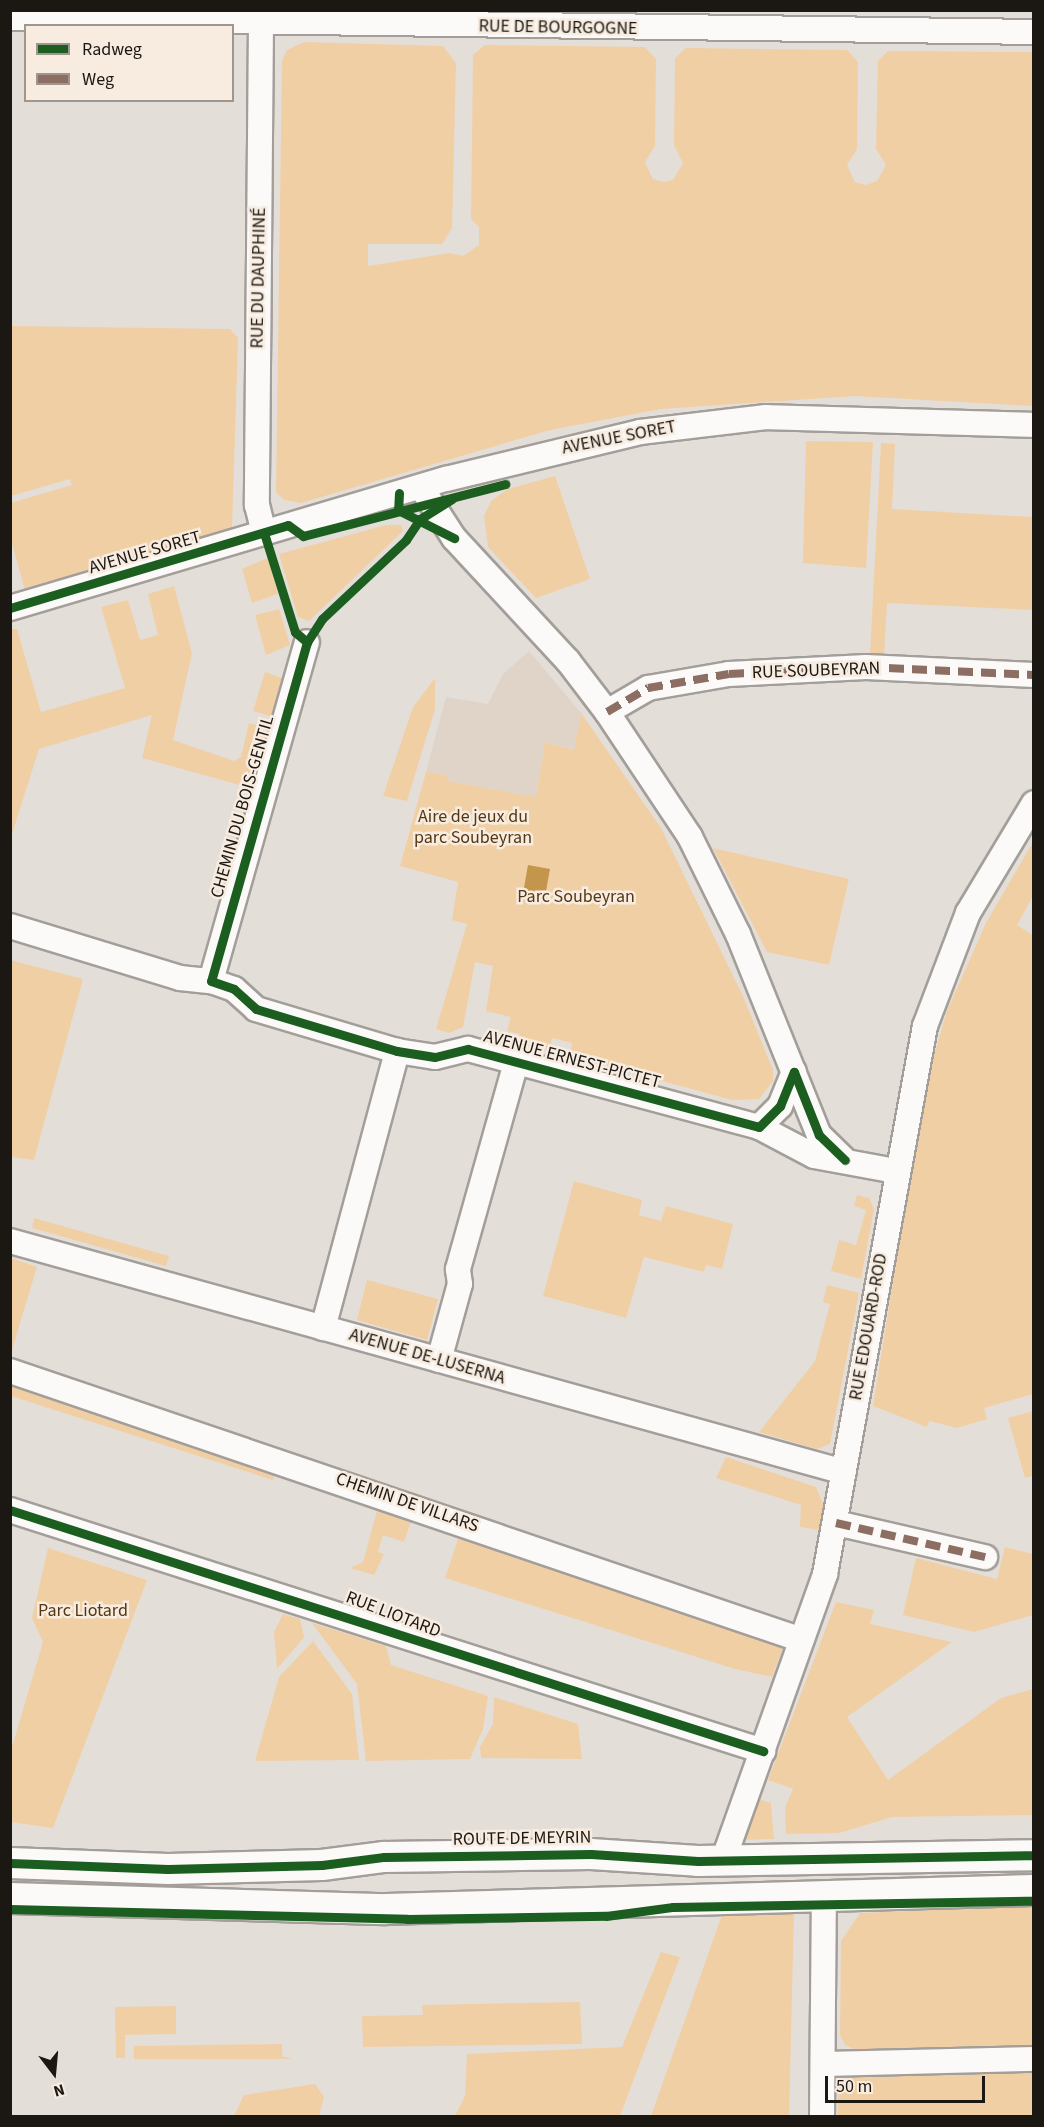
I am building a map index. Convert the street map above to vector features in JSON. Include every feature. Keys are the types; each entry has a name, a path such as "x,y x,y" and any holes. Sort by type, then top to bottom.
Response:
{"main road":[{"name":"ROUTE DE MEYRIN","path":"10,1863 225,1868 384,1857 591,1854 723,1861 1034,1855"},
{"path":"10,1898 386,1909 824,1899 1034,1890"}],"street":[{"name":"RUE DE BOURGOGNE","path":"10,18 1034,32"},
{"name":"RUE DU DAUPHINÉ","path":"261,23 257,505 264,532"},
{"name":"AVENUE SORET","path":"10,608 264,532 577,444 708,422 871,416 1034,425"},
{"path":"421,487 454,538 553,644 607,712 690,837 738,934 819,1135 845,1160"},
{"name":"CHEMIN DU BOIS-GENTIL","path":"211,981 307,642"},
{"name":"RUE SOUBEYRAN","path":"607,712 648,688 729,674 866,667 1034,675"},
{"name":"RUE EDOUARD-ROD","path":"723,1861 802,1640 836,1523 917,1058 938,992 968,913 1034,803"},
{"name":"AVENUE ERNEST-PICTET","path":"10,926 180,978 211,981 234,990 256,1009 397,1051 435,1057 468,1049 759,1127 814,1156 896,1171"},
{"path":"323,1328 397,1051"},
{"name":"AVENUE ERNEST-PICTET","path":"439,1360 460,1284 458,1269 516,1062"},
{"path":"759,1127 780,1106 794,1072"},
{"name":"AVENUE DE-LUSERNA","path":"10,1241 844,1472"},
{"name":"CHEMIN DE VILLARS","path":"10,1371 802,1640"},
{"name":"RUE LIOTARD","path":"10,1510 763,1751"},
{"path":"836,1523 985,1557"},
{"path":"822,2116 826,2064 824,1899"},
{"path":"826,2064 1034,2059"}],"shaded area":[{"path":"529,651 581,713 575,750 545,742 536,797 446,781 447,775 426,772 446,697 488,704 503,674"},
{"path":"528,865 550,869 544,902 522,899"}],"green space":[{"path":"304,42 443,46 456,63 452,228 442,244 368,244 368,266 450,253 463,256 479,245 479,227 471,219 473,55 485,45 645,47 656,59 655,146 645,162 653,179 664,182 673,180 683,163 674,145 675,58 686,48 847,50 858,62 857,149 847,165 855,182 866,185 877,181 886,165 876,149 878,61 888,51 1033,52 1033,406 855,396 661,409 550,430 301,503 284,500 276,492 282,61 287,50"},
{"path":"11,326 230,329 238,338 232,528 25,590 11,540 11,503 72,485 70,479 11,496"},
{"path":"806,441 873,442 866,568 803,563"},
{"path":"881,443 895,444 892,509 1033,517 1033,610 887,603 884,654 870,654"},
{"path":"555,476 590,579 536,598 488,547 484,516 491,501 508,489"},
{"path":"386,525 401,525 403,531 309,621 298,617 279,554"},
{"path":"268,558 278,594 252,603 242,569"},
{"path":"174,586 192,653 173,740 234,761 241,757 249,723 275,730 258,790 142,758 152,715 39,749 11,837 11,629 17,629 41,712 125,688 101,607 128,600 140,640 158,635 148,594"},
{"path":"279,609 290,645 266,655 255,615"},
{"path":"265,672 288,680 276,718 253,711"},
{"path":"435,678 435,709 407,801 383,796 413,707"},
{"name":"Parc Soubeyran","path":"581,713 661,828 742,994 773,1070 773,1081 759,1099 732,1100 570,1056 572,1043 552,1038 550,1050 519,1043 520,1034 507,1031 511,1017 486,1011 493,966 475,962 463,1027 449,1033 436,1029 467,924 452,920 458,882 400,866 426,772 447,775 447,781 536,797 545,742 574,750"},
{"path":"1033,842 1033,896 1017,925 1034,936 1033,1394 984,1408 987,1419 957,1428 929,1421 927,1427 873,1406 924,1090 947,1011 986,923"},
{"path":"713,848 849,879 829,965 767,952"},
{"path":"10,960 83,979 34,1160 11,1157"},
{"path":"574,1181 642,1200 639,1215 661,1221 666,1206 733,1224 722,1269 706,1265 704,1272 644,1257 626,1318 543,1296"},
{"path":"857,1195 869,1198 874,1209 861,1279 831,1271 839,1240 856,1245 866,1210 854,1206"},
{"path":"34,1218 169,1256 166,1266 32,1228"},
{"path":"11,1258 37,1267 10,1353"},
{"path":"367,1280 438,1299 427,1340 357,1320"},
{"path":"827,1285 859,1293 830,1444 817,1449 759,1432 815,1361 830,1304 823,1302"},
{"path":"11,1380 275,1472 273,1480 11,1396"},
{"path":"1033,1411 1033,1476 1025,1478 1008,1418"},
{"path":"726,1457 816,1487 825,1509 821,1530 800,1527 801,1505 716,1478"},
{"path":"378,1507 412,1519 404,1542 383,1535 378,1552 384,1554 374,1575 350,1568 363,1562"},
{"path":"459,1536 783,1648 772,1677 735,1669 445,1578"},
{"path":"1005,1547 1033,1554 1033,1615 974,1632 903,1615 916,1558 997,1579"},
{"name":"Parc Liotard","path":"48,1548 147,1580 53,1828 10,1822 11,1750 43,1642 32,1618"},
{"path":"836,1602 874,1610 870,1624 952,1642 847,1717 888,1780 1001,1698 1033,1689 1033,1815 892,1817 839,1833 786,1834 785,1807 793,1789 768,1780"},
{"path":"283,1614 300,1619 304,1637 277,1669 274,1632"},
{"path":"312,1623 386,1646 391,1665 488,1696 483,1729 470,1759 366,1761 357,1684"},
{"path":"313,1641 352,1694 359,1760 255,1761 279,1677"},
{"path":"494,1697 578,1724 582,1759 481,1758 480,1747 493,1724"},
{"path":"755,1798 771,1803 774,1839 739,1840"},
{"path":"1033,1906 1033,2047 857,2050 845,2045 840,2035 841,1941 860,1913"},
{"path":"723,1912 794,1912 789,2116 651,2116"},
{"path":"661,1952 680,1957 620,2116 455,2116 465,2096 467,2054 622,2047"},
{"path":"580,2002 582,2044 363,2047 362,2016 423,2015 422,2005"},
{"path":"176,2006 176,2034 125,2035 125,2058 116,2058 115,2007"},
{"path":"282,2044 282,2056 292,2059 134,2059 134,2046"},
{"path":"1033,2071 1033,2116 837,2116 839,2088 856,2074"},
{"path":"315,2084 324,2097 319,2116 234,2116 244,2095"}],"marked path":[{"path":"607,712 648,688 729,674 866,667 1034,675"},
{"path":"836,1523 985,1557"}],"cycle path":[{"path":"10,608 288,525 303,536 505,484"},
{"path":"399,493 398,510 454,538"},
{"path":"452,499 420,519 406,540 322,619 307,642 211,981 234,989 256,1009 397,1051 435,1057 468,1049 759,1127 780,1106 794,1072"},
{"path":"264,533 295,632 307,642"},
{"path":"794,1072 819,1135 845,1160"},
{"path":"10,1510 763,1751"},
{"path":"10,1863 168,1869 322,1865 384,1857 591,1854 698,1861 1034,1855"},
{"path":"10,1909 407,1919 606,1916 673,1907 1034,1901"}],"park label":[{"name":"Aire de jeux du parc Soubeyran","path":"473,828"}]}
